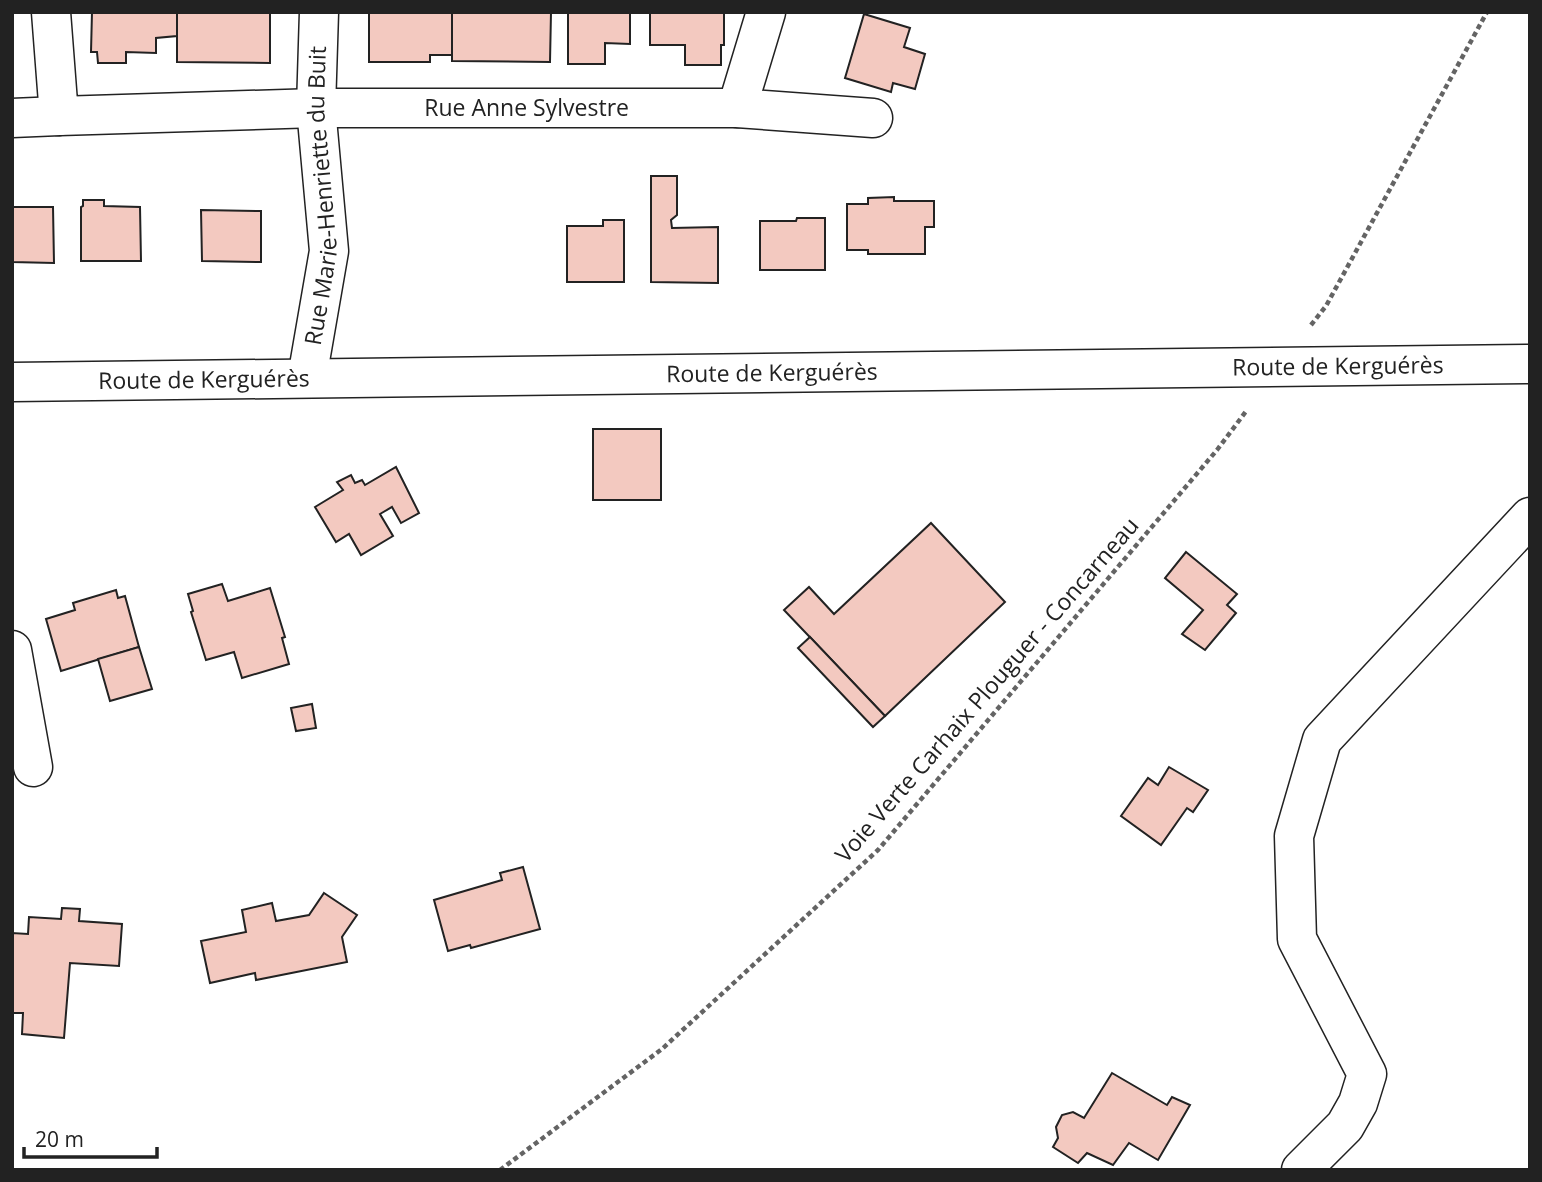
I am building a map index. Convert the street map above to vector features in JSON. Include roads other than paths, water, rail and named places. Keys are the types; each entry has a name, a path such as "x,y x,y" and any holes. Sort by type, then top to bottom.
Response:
{"street":[{"path":"51,12 60,116"},
{"name":"Rue Marie-Henriette du Buit","path":"307,378 329,251 316,108 319,12"},
{"path":"737,108 766,12"},
{"name":"Rue Anne Sylvestre","path":"12,118 316,108 737,108 873,118"},
{"name":"Route de Kerguérès","path":"12,382 1530,364"},
{"path":"1301,1170 1345,1126 1358,1103 1367,1074 1297,939 1294,836 1322,740 1530,517"},
{"path":"12,650 33,767"}]}
